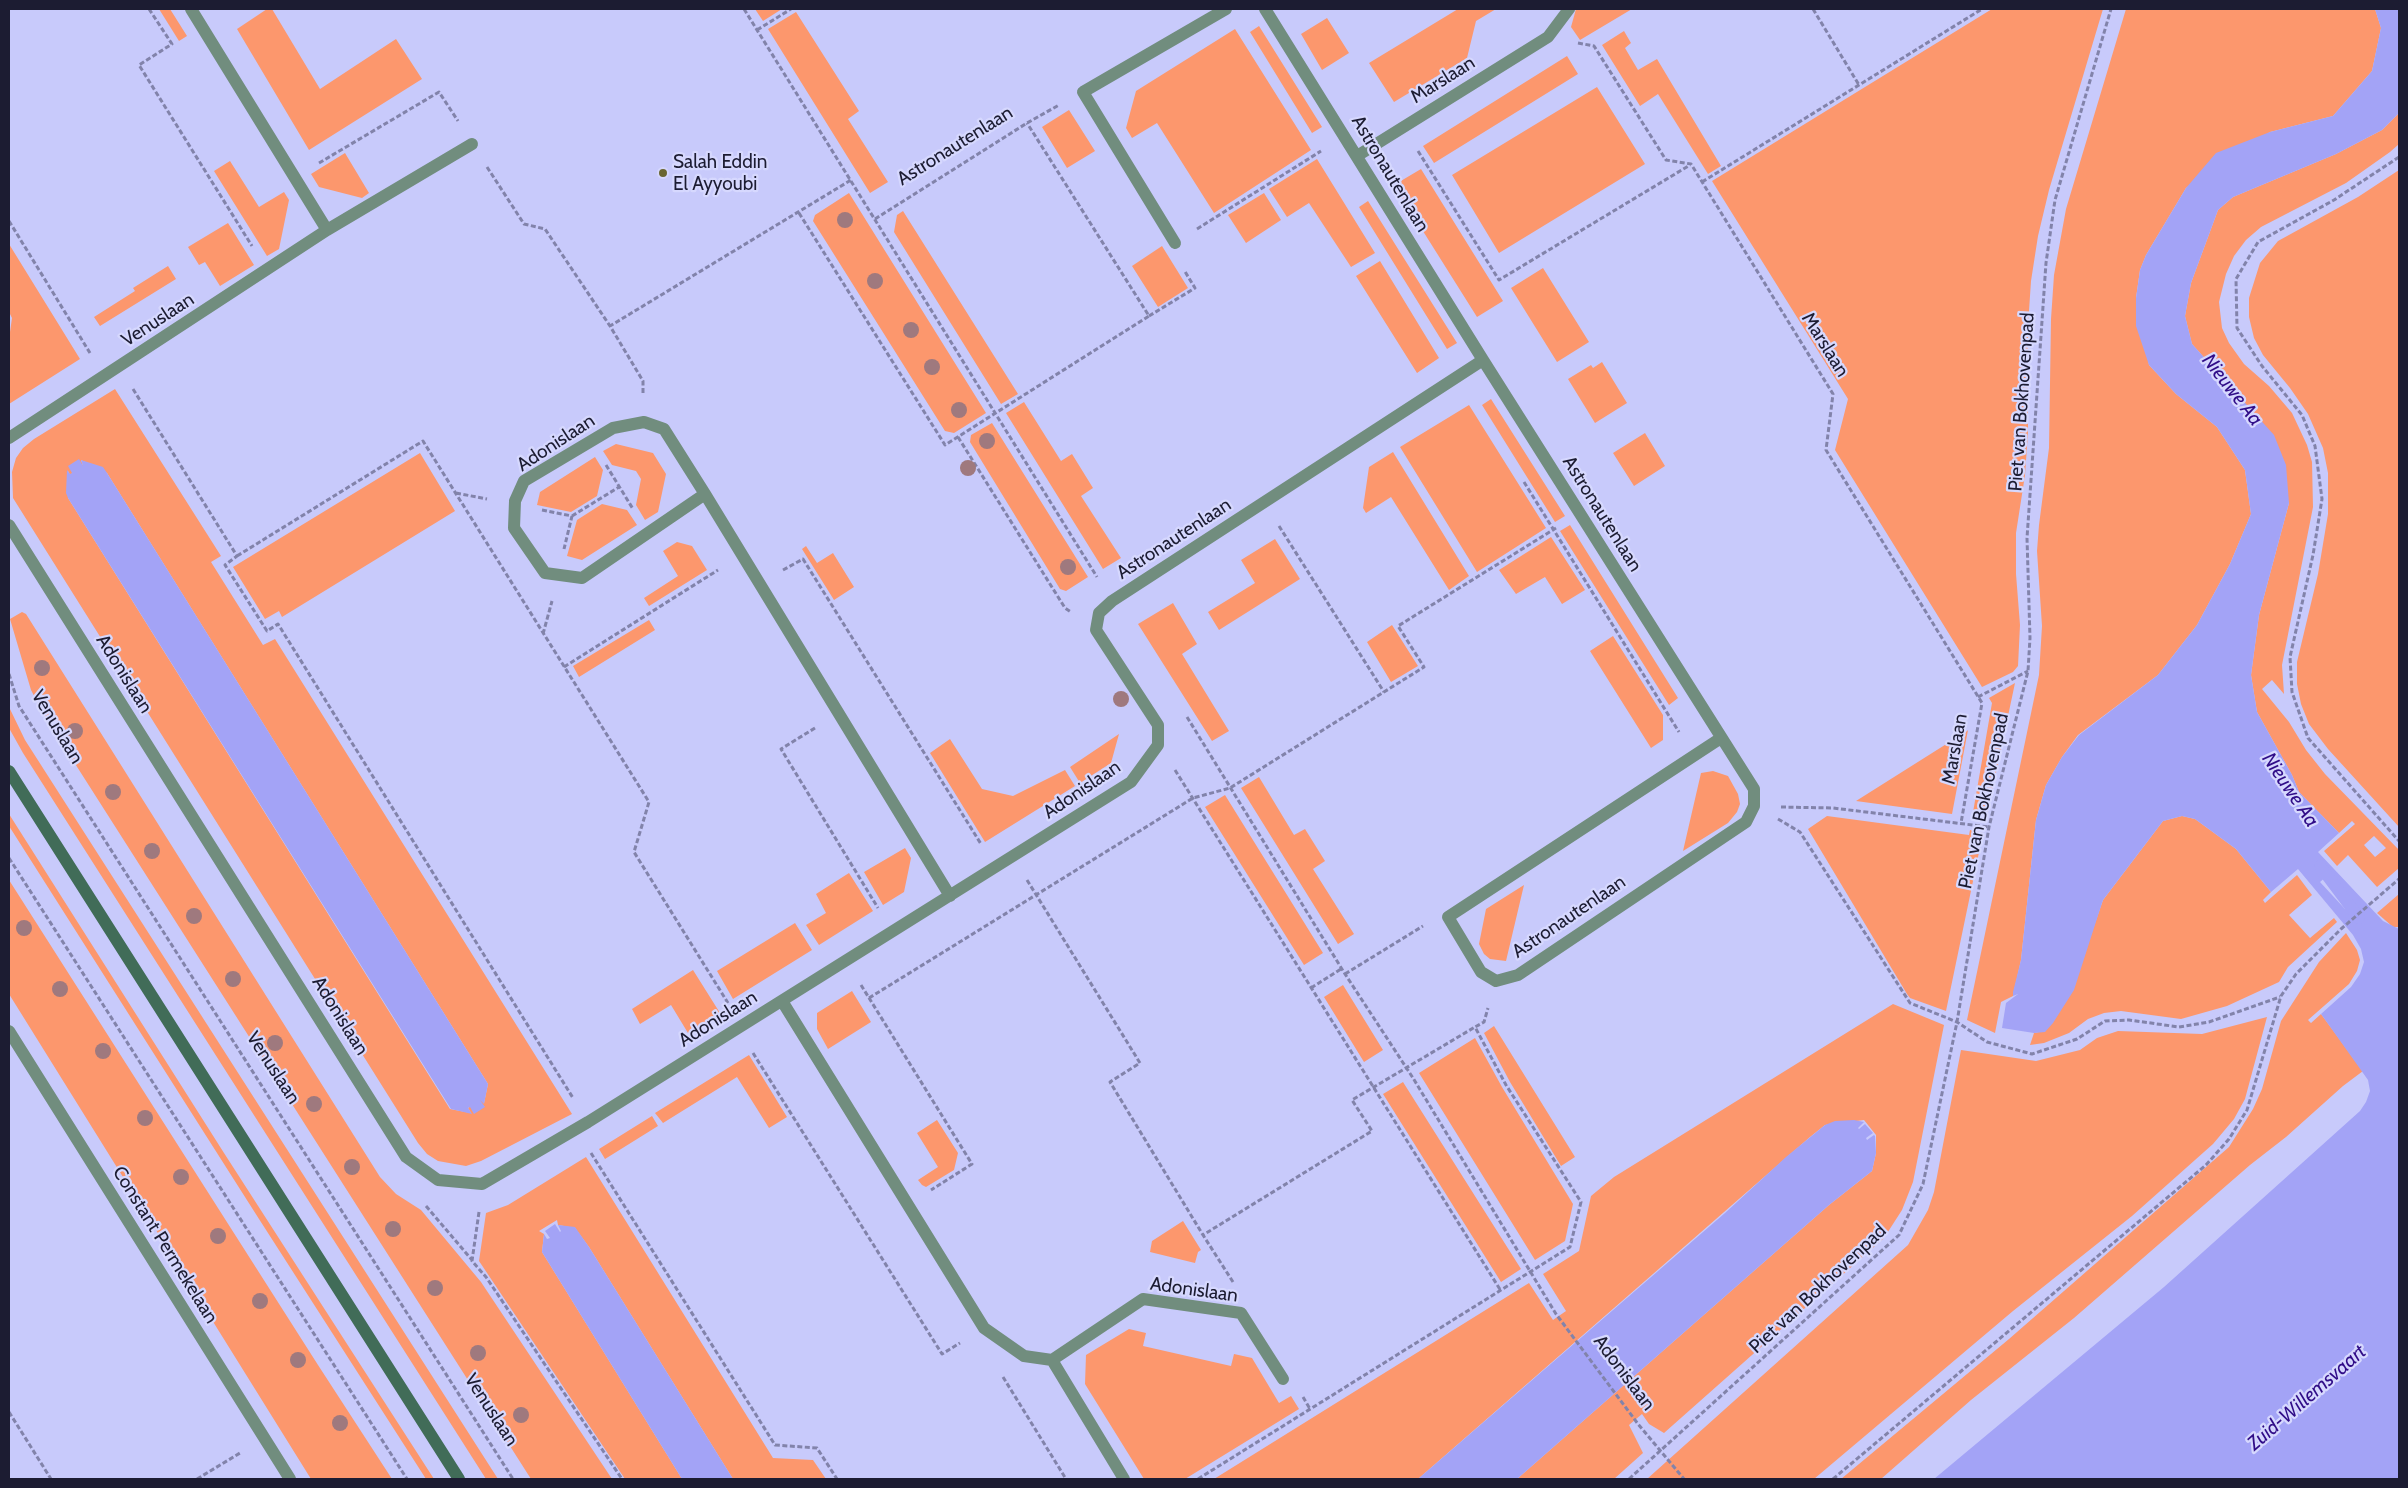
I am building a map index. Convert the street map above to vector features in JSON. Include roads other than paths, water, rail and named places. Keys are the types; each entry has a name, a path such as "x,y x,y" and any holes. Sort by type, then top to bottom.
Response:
{"street":[{"path":"191,9 327,230"},
{"path":"1175,243 1083,92 1226,9"},
{"name":"Astronautenlaan","path":"1265,9 1482,360 1754,789 1754,806 1746,822 1518,975 1496,981 1481,972 1448,917 1721,738"},
{"name":"Marslaan","path":"1357,156 1548,37 1569,9"},
{"name":"Venuslaan","path":"9,438 120,368 327,230 472,144"},
{"name":"Astronautenlaan","path":"1158,745 1158,725 1096,630 1099,613 1112,601 1482,360"},
{"name":"Adonislaan","path":"644,422 664,429 704,494 582,578 545,573 514,528 515,501 524,481 613,428 644,422"},
{"path":"704,494 950,896"},
{"name":"Adonislaan","path":"10,531 406,1157 438,1180 482,1184 588,1122 1131,782 1158,745"},
{"path":"9,771 459,1479"},
{"name":"Adonislaan","path":"782,1001 984,1328 1024,1356 1052,1360 1144,1299 1241,1313 1283,1380"},
{"name":"Constant Permekelaan","path":"9,1031 290,1479"},
{"path":"1052,1360 1124,1479"}],"water":[{"name":"Zuid-Willemsvaart","path":"2375,9 2399,9 2399,113 2382,130 2336,154 2233,197 2218,210 2191,283 2185,316 2192,344 2274,435 2286,465 2289,503 2259,615 2251,675 2257,712 2292,775 2299,792 2339,833 2318,852 2383,921 2399,929 2399,1479 1934,1479 2164,1287 2360,1111 2370,1091 2368,1080 2321,1014 2351,987 2360,974 2364,962 2361,949 2353,935 2298,869 2271,892 2236,849 2195,819 2182,816 2163,821 2103,900 2074,990 2053,1023 2045,1032 2034,1033 2002,1028 2006,1003 2018,994 2013,996 2021,960 2036,820 2046,785 2062,757 2079,735 2158,675 2197,625 2230,564 2251,514 2245,470 2217,427 2176,394 2149,365 2136,326 2136,298 2140,270 2146,255 2186,188 2216,153 2270,132 2333,116 2372,71 2381,28","holes":["2327,876 2351,903 2345,909 2320,882"]},
{"path":"79,459 83,466 81,460 103,467 107,473 488,1084 484,1104 480,1100 485,1107 474,1114 470,1107 468,1108 472,1114 451,1109 68,498 66,493 67,470 70,474 72,473 68,466"},
{"path":"1854,1120 1864,1122 1859,1129 1865,1124 1873,1133 1866,1138 1867,1140 1875,1136 1876,1153 1872,1171 1829,1205 1517,1479 1418,1479 1725,1213 1786,1157 1825,1125 1835,1121"},
{"path":"555,1224 560,1232 558,1225 575,1227 589,1247 733,1479 682,1479 542,1252 544,1234 547,1239 550,1238 545,1231"}],"waterway":[{"name":"Nieuwe Aa","path":"2320,866 2359,918"}],"place":[{"name":"Salah Eddin El Ayyoubi","path":"663,173"}]}
